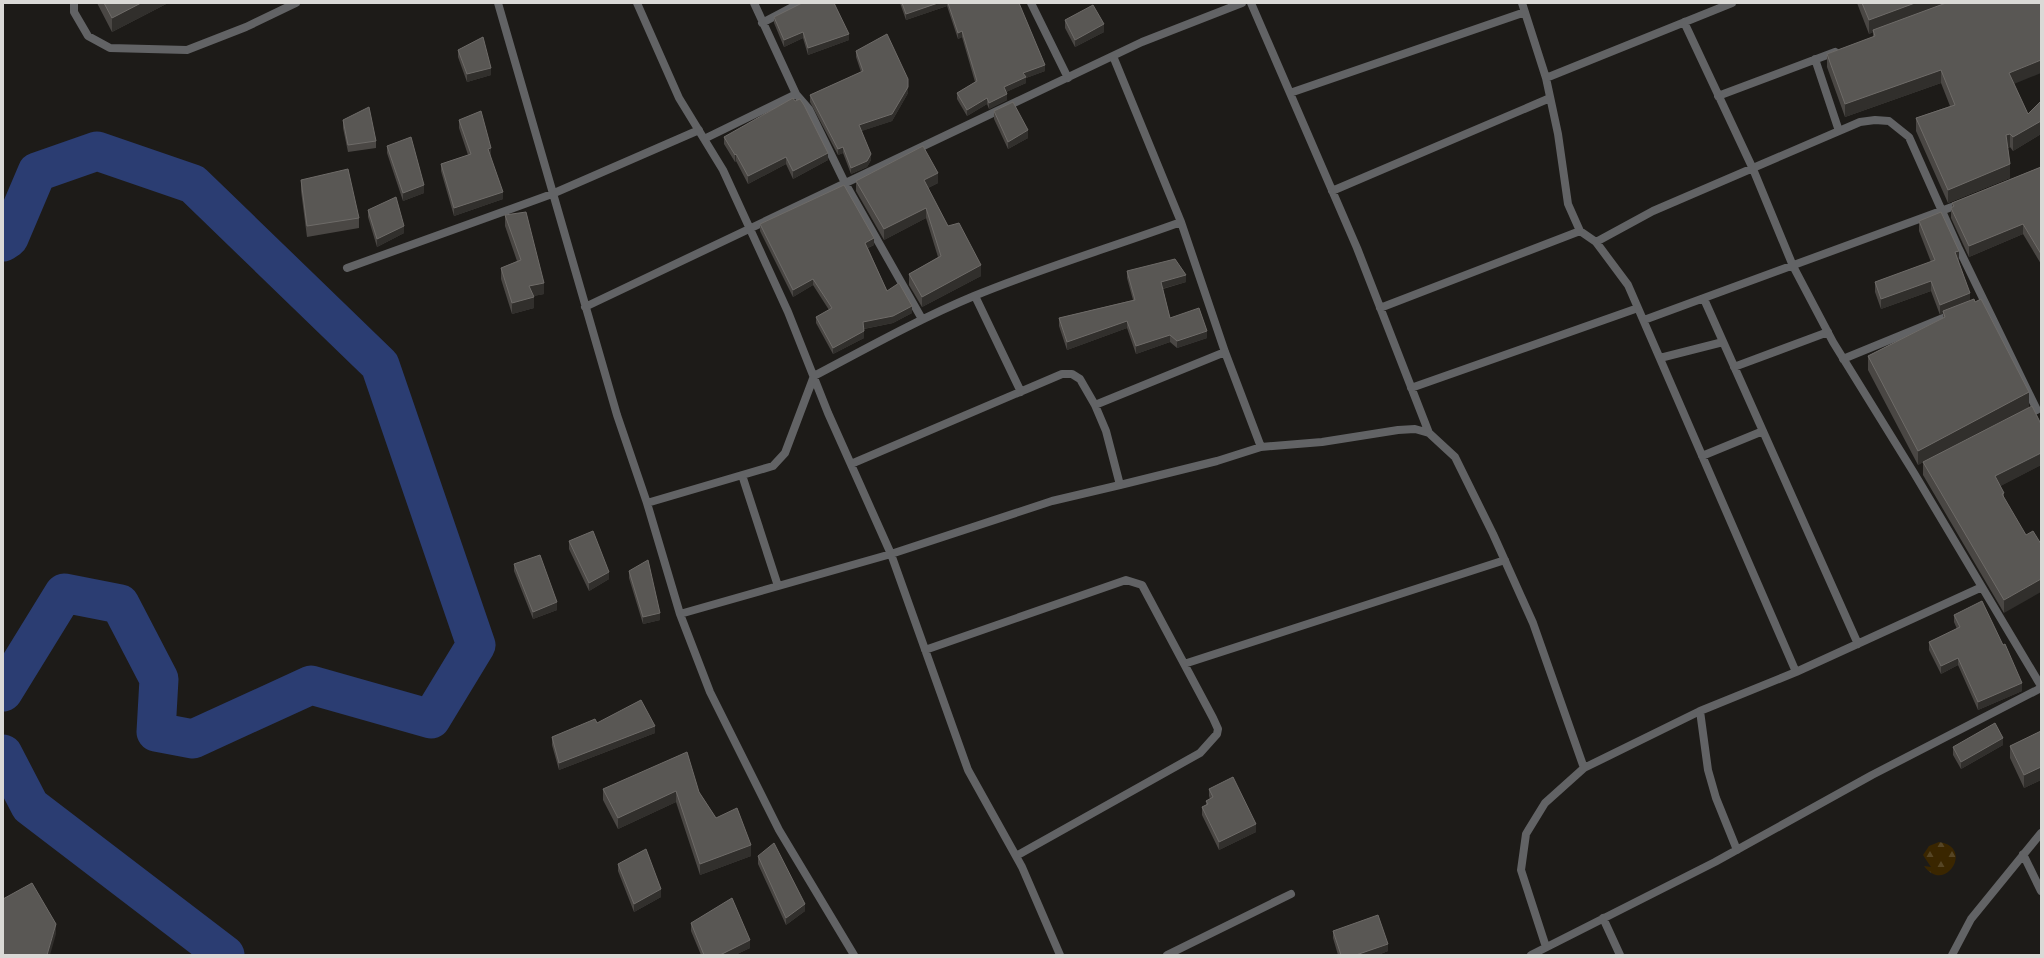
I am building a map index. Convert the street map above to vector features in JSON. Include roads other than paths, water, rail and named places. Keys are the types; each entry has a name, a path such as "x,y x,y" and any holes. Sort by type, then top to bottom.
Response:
{"street":[{"path":"74,3 74,12 88,36 110,48 187,50 246,28 296,3"},
{"path":"498,3 617,415 647,503 680,614 710,692 779,830 854,955"},
{"path":"637,3 679,98 723,170 788,312 851,464 891,554 968,770 1016,856 1060,955"},
{"path":"754,3 762,24 796,94 809,109 845,183 922,319"},
{"path":"762,24 800,3"},
{"path":"1032,3 1068,78"},
{"path":"585,307 750,227 1142,42 1242,3"},
{"path":"1251,3 1332,191 1429,433 1455,457 1533,623 1584,768"},
{"path":"1546,78 1732,3"},
{"path":"1290,93 1524,6 1546,78 1558,134 1568,204 1580,231 1596,242 1628,285 1796,672"},
{"path":"1532,955 1546,946 1737,850 1872,775 2041,687 1982,587 1917,471 1843,359 1828,332 1793,266 1753,169 1684,22"},
{"path":"1718,96 1843,49"},
{"path":"1113,56 1181,222 1225,352 1261,447"},
{"path":"1815,59 1839,131"},
{"path":"704,139 796,94"},
{"path":"1332,191 1550,98"},
{"path":"1596,242 1653,211 1860,122 1875,120 1888,121 1909,137 1943,211 1981,304 2036,410"},
{"path":"347,268 552,194 699,130"},
{"path":"1644,320 1971,200"},
{"path":"647,503 773,466 780,461 785,454 814,376 922,319 1033,273 1110,248 1181,222"},
{"path":"1380,308 1580,231"},
{"path":"975,296 1021,392"},
{"path":"1704,299 1858,644"},
{"path":"1411,388 1638,308"},
{"path":"1843,359 1957,313"},
{"path":"1734,367 1828,332"},
{"path":"1660,358 1723,342"},
{"path":"1096,405 1225,352"},
{"path":"851,464 1062,374 1072,374 1080,379 1096,405 1106,431 1120,485"},
{"path":"680,614 891,554 1052,501 1217,461 1261,447 1322,442 1398,430 1415,429 1429,433"},
{"path":"1702,456 1763,431"},
{"path":"742,475 778,586"},
{"path":"1184,664 1504,560"},
{"path":"925,650 1126,580 1142,585 1218,729 1217,734 1200,753 1016,856"},
{"path":"1546,946 1521,870 1526,834 1546,803 1584,768 1700,711 1796,672 1982,587"},
{"path":"1700,711 1708,770 1716,798 1737,850"},
{"path":"1952,955 1971,919 2041,833"},
{"path":"2023,854 2041,891"},
{"path":"1167,955 1291,894"},
{"path":"1603,918 1620,955"}],"waterway":[{"path":"3,242 9,238 37,172 97,151 193,184 380,365 476,645 431,719 311,685 193,739 156,732 159,679 120,604 64,593 3,692"},
{"path":"3,754 30,806 225,955"}]}
